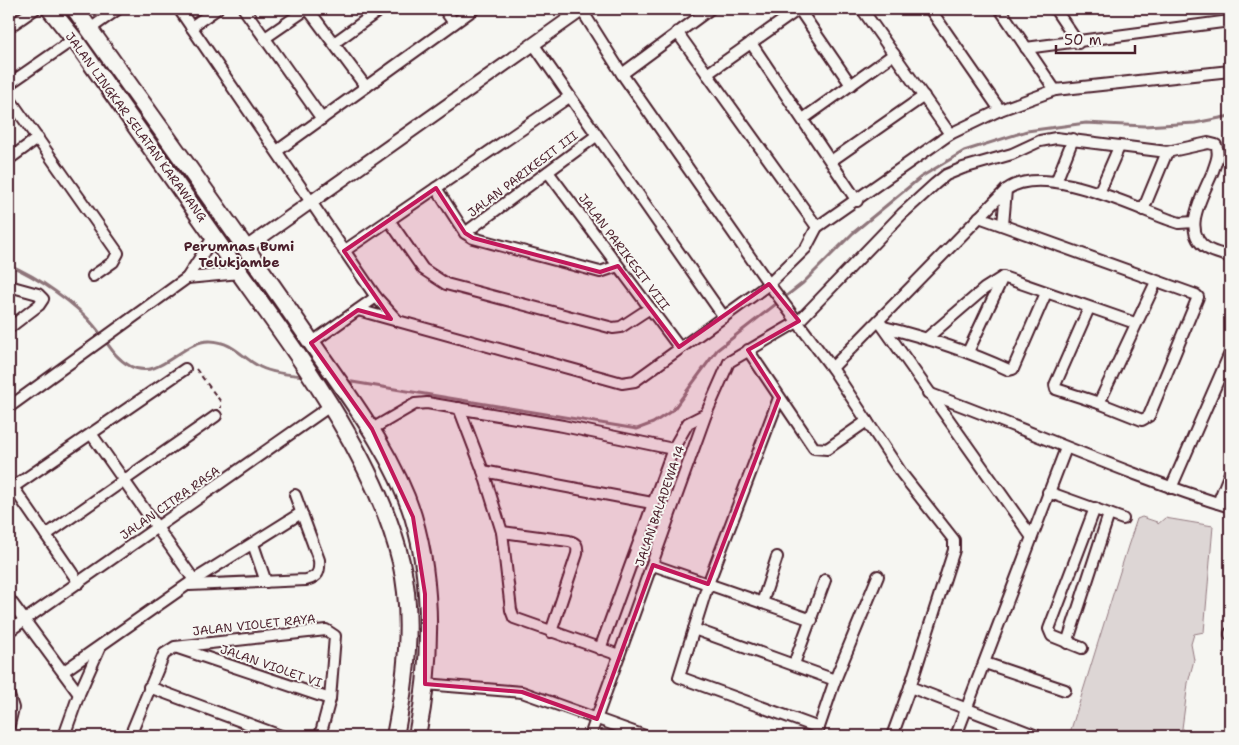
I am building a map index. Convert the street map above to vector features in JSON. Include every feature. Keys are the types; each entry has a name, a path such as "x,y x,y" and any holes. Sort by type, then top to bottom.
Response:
{"main road":[{"name":"JALAN LINGKAR SELATAN KARAWANG","path":"50,9 74,39 214,236 306,370 330,406 375,490 394,536 402,564 407,612 406,667 395,736"},
{"name":"JALAN LINGKAR SELATAN KARAWANG","path":"75,9 246,248 372,430 405,496 419,543 428,631 425,684 417,736"}],"street":[{"path":"9,27 35,9"},
{"path":"90,29 118,9"},
{"path":"179,9 312,200 376,297 396,320"},
{"path":"191,27 217,9"},
{"path":"244,9 322,119"},
{"path":"265,38 307,9 366,87"},
{"path":"444,9 454,23"},
{"path":"278,151 474,9"},
{"path":"246,248 534,45 582,9 622,74 769,284 799,321 832,368 902,474 951,535 955,544 910,687 892,736"},
{"path":"622,74 710,9"},
{"path":"707,74 799,9 851,85"},
{"path":"862,9 950,134"},
{"path":"930,9 1000,110"},
{"path":"1000,9 1055,90"},
{"path":"1054,9 1078,43"},
{"path":"334,43 378,10"},
{"path":"1026,48 1078,43 1230,21"},
{"path":"678,32 817,227"},
{"path":"9,84 74,39"},
{"path":"752,43 857,200"},
{"path":"534,45 724,317"},
{"path":"803,119 894,54"},
{"path":"358,310 622,383 635,381 679,347 769,284 806,248 817,227 950,134 1000,110 1055,90 1230,71"},
{"path":"831,161 924,96"},
{"path":"344,251 569,97"},
{"path":"9,98 118,253 113,262 93,276"},
{"name":"JALAN PARIKESIT III","path":"465,233 596,136"},
{"path":"9,158 38,138"},
{"name":"JALAN BALADEWA 14","path":"590,736 653,566 706,414 729,362 799,321 902,214 946,175 1012,154 1040,141 1056,138 1073,138 1120,147 1167,152 1208,143 1216,145 1218,158 1194,222"},
{"path":"1056,182 1073,138"},
{"path":"1099,193 1120,147"},
{"path":"1143,210 1167,152"},
{"name":"JALAN PARIKESIT VIII","path":"548,172 679,347"},
{"path":"832,368 881,324 1006,190 1023,182 1056,182 1099,193 1179,223 1194,222 1194,234 1199,243 1209,250 1230,254"},
{"path":"436,188 465,233 479,241 600,272 618,266"},
{"path":"1003,225 1006,190"},
{"path":"979,217 1196,295 1198,300 1146,420 1099,403 1063,393 1056,389 1055,385 1089,308"},
{"path":"389,220 423,269 446,284 613,328 621,327 650,308"},
{"path":"9,407 187,278 214,236"},
{"path":"187,278 240,273"},
{"path":"927,338 984,288 1003,277 1135,323"},
{"path":"968,352 1003,277"},
{"path":"1099,403 1135,323 1156,282"},
{"path":"9,286 38,294 43,299 39,305 9,328"},
{"path":"881,324 968,352 1009,370 1013,369 1046,292"},
{"path":"312,343 376,297"},
{"path":"881,324 1031,536"},
{"path":"748,350 814,448 827,449 866,421"},
{"path":"1171,488 1230,353"},
{"path":"79,583 11,489 92,435 185,369"},
{"path":"928,393 1171,488 1230,507"},
{"path":"779,398 708,584 679,677 818,732 835,680 878,576"},
{"path":"372,430 421,403 563,426 673,450"},
{"name":"JALAN CITRA RASA","path":"9,631 330,406"},
{"path":"459,408 483,471 502,532 512,614 520,621 619,655"},
{"path":"600,649 673,450 688,423 706,414"},
{"path":"46,535 216,416"},
{"path":"92,435 157,526 191,583"},
{"path":"956,736 986,663 1031,536 1066,448"},
{"path":"483,471 652,503"},
{"path":"1218,503 1230,474"},
{"path":"1048,492 1123,518"},
{"path":"191,583 306,580 317,575 319,560 295,495"},
{"path":"1082,648 1052,636 1049,629 1094,508"},
{"path":"64,671 191,583 301,513"},
{"path":"1068,643 1109,514"},
{"path":"502,532 569,540 578,547 552,632"},
{"path":"253,544 266,582"},
{"path":"762,603 777,557"},
{"path":"653,566 812,620"},
{"path":"794,664 812,620 825,580"},
{"path":"9,599 64,671 79,694"},
{"path":"694,629 835,680"},
{"name":"JALAN VIOLET RAYA","path":"175,647 330,631 335,636 330,699 320,736"},
{"path":"64,736 79,694 101,646"},
{"path":"131,736 149,687 164,654 175,647"},
{"name":"JALAN VIOLET VI","path":"175,647 330,699"},
{"path":"986,663 1065,690"},
{"path":"425,684 522,692 645,736"},
{"path":"149,687 282,736"},
{"path":"910,687 1037,736"},
{"path":"9,696 13,708 9,725"}],"path":[{"path":"185,369 196,369 221,402 221,409 216,416"}],"highlighted area":[{"path":"436,188 465,233 473,238 600,272 618,266 679,347 769,284 799,321 748,350 779,398 708,584 653,565 597,719 522,692 425,684 425,594 413,517 372,429 311,343 358,310 391,319 344,251"}],"shaded area":[{"path":"1142,517 1158,524 1165,518 1213,526 1204,632 1194,634 1191,644 1194,660 1188,683 1181,736 1069,736 1137,519"}],"waterway":[{"path":"346,381 637,429 653,423 673,410 717,350 803,283 853,233 921,177 964,151 1027,131 1086,123 1144,126 1195,123 1230,116"},
{"path":"9,265 43,283 78,309 119,358 130,366 151,369 200,342 210,341 231,347 265,369 305,376"}],"district":[{"name":"Perumnas Bumi Telukjambe","path":"239,254"}]}
